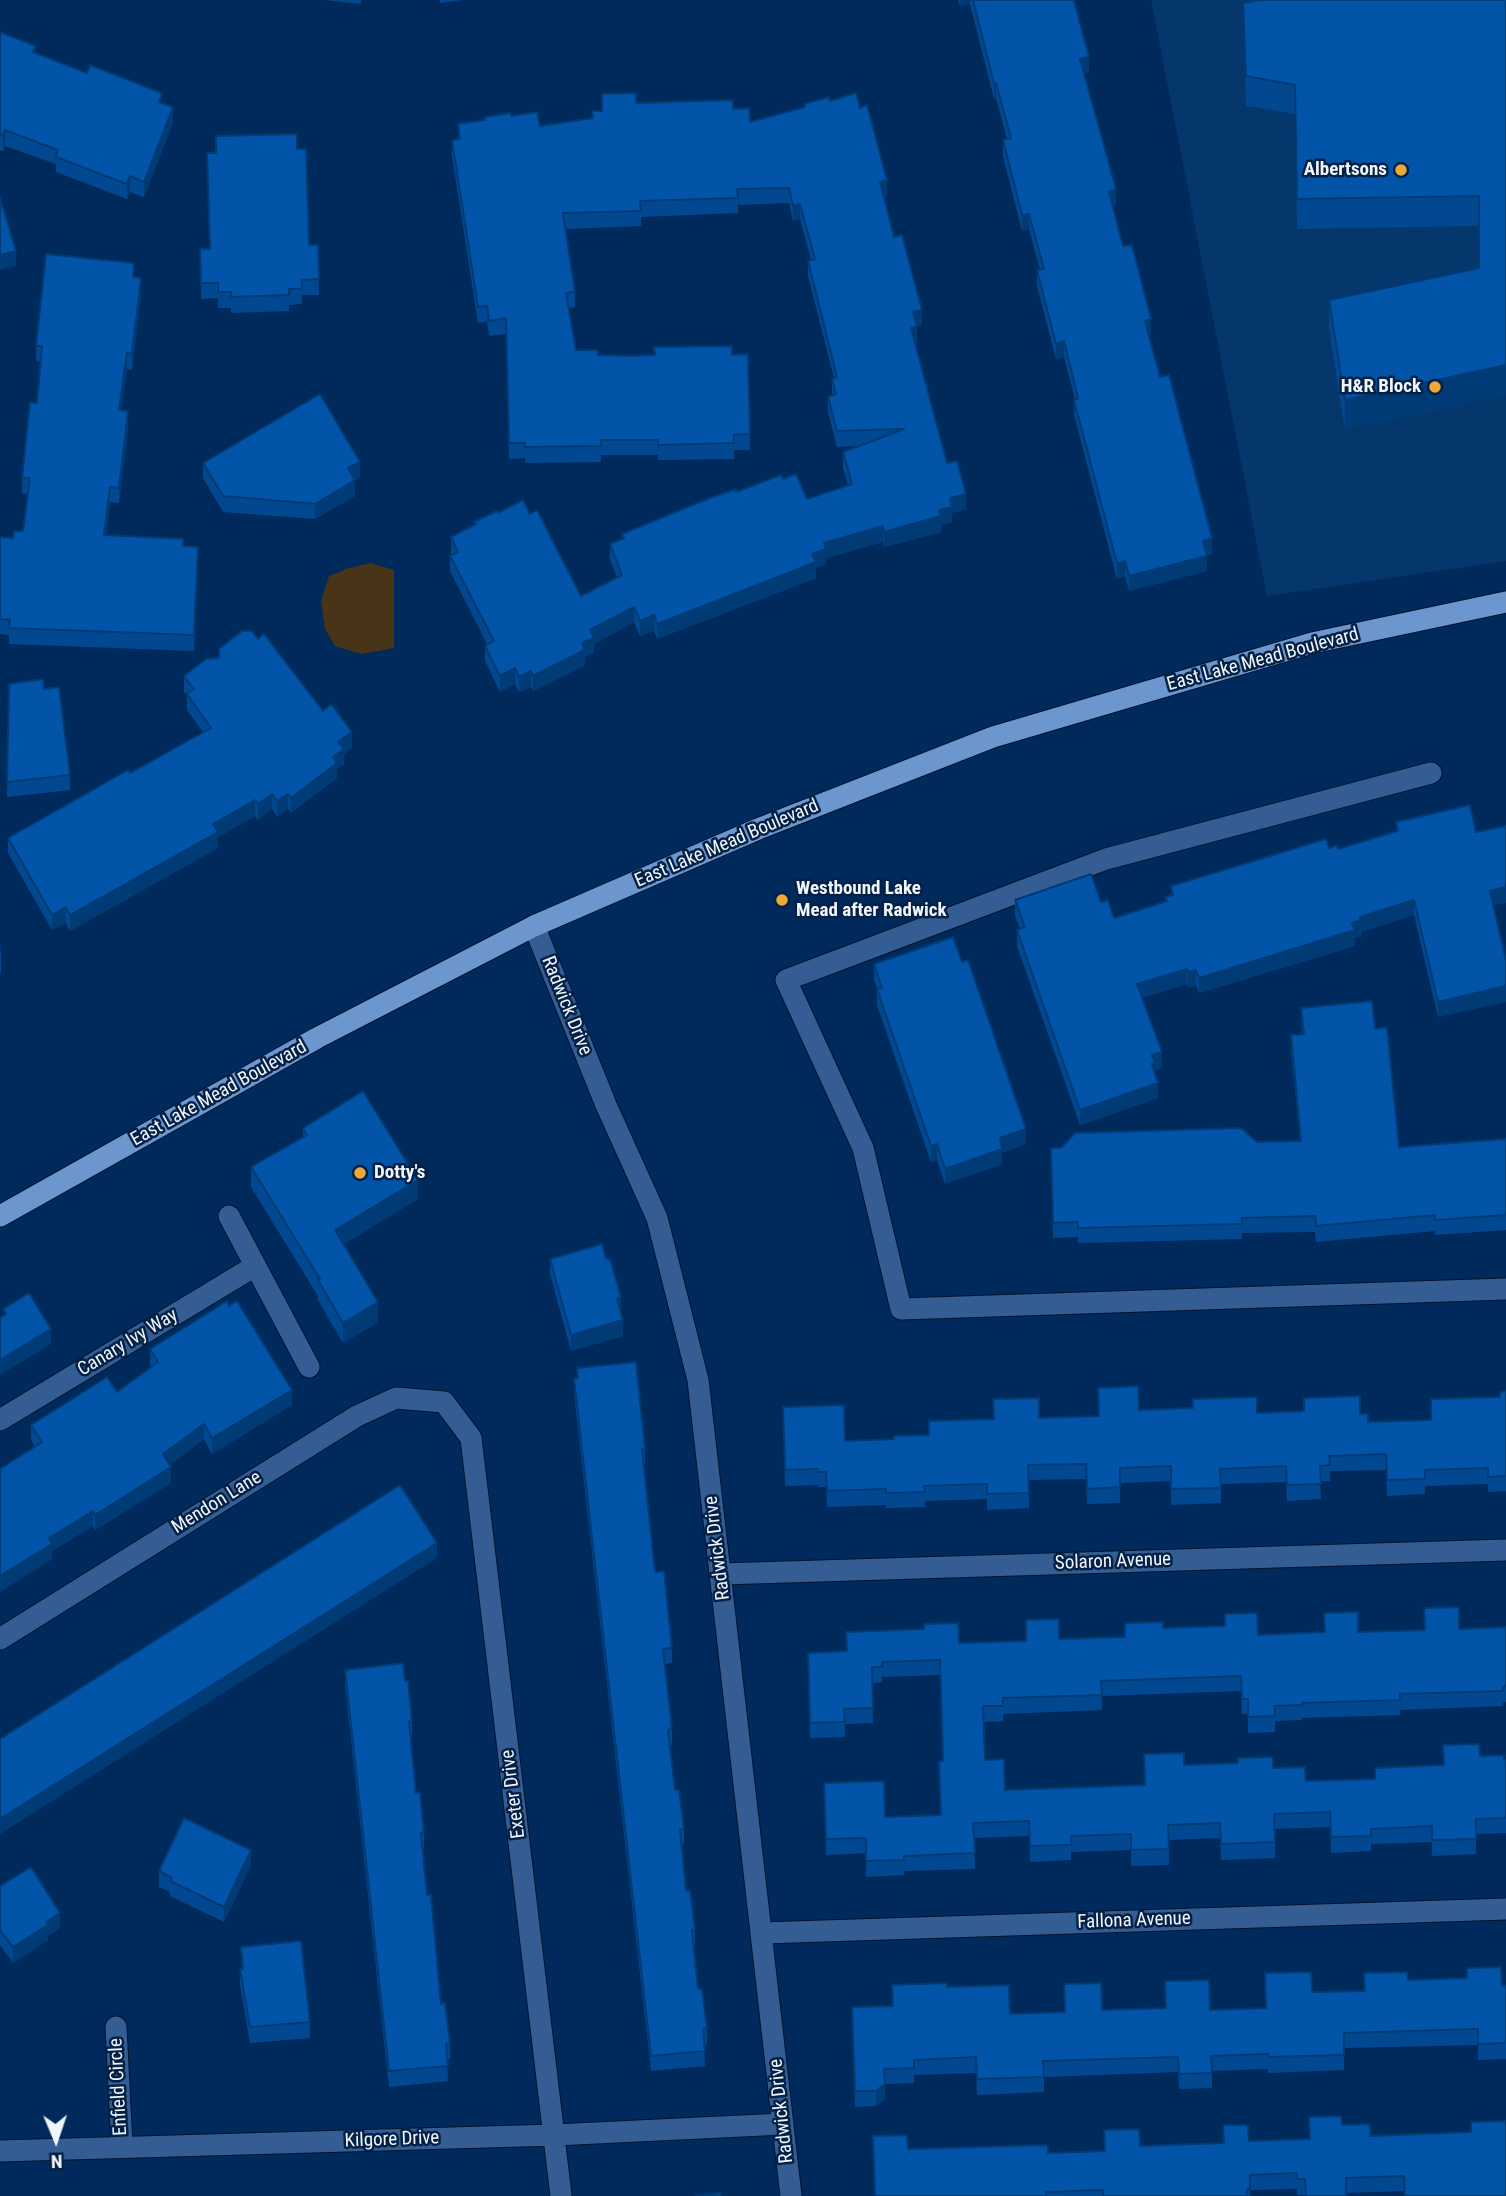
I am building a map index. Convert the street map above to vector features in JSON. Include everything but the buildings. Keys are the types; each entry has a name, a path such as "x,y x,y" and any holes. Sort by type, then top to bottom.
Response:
{"main road":[{"name":"East Lake Mead Boulevard","path":"0,1216 317,1038 534,926 758,829 993,737 1312,643 1506,602"}],"street":[{"path":"1431,773 1106,859 786,980 863,1148 901,1309 1506,1289"},
{"name":"Radwick Drive","path":"534,926 606,1105 657,1218 698,1380 791,2196"},
{"path":"229,1216 309,1367"},
{"name":"Canary Ivy Way","path":"0,1420 255,1266"},
{"name":"Mendon Lane","path":"0,1639 357,1416 396,1398 444,1402"},
{"name":"Exeter Drive","path":"444,1402 471,1438 561,2196"},
{"name":"Solaron Avenue","path":"721,1574 1506,1550"},
{"name":"Fallona Avenue","path":"762,1933 1506,1909"},
{"name":"Enfield Circle","path":"116,2027 122,2147"},
{"name":"Kilgore Drive","path":"0,2151 555,2135 783,2124"}],"shaded area":[{"path":"1151,0 1506,0 1506,561 1267,596"},
{"path":"371,563 394,570 394,648 361,654 335,646 325,629 321,601 329,576"}],"place":[{"name":"Albertsons","path":"1401,170"},
{"name":"H&R Block","path":"1435,387"},
{"name":"Westbound Lake Mead after Radwick","path":"782,900"},
{"name":"Dotty's","path":"360,1173"}]}
